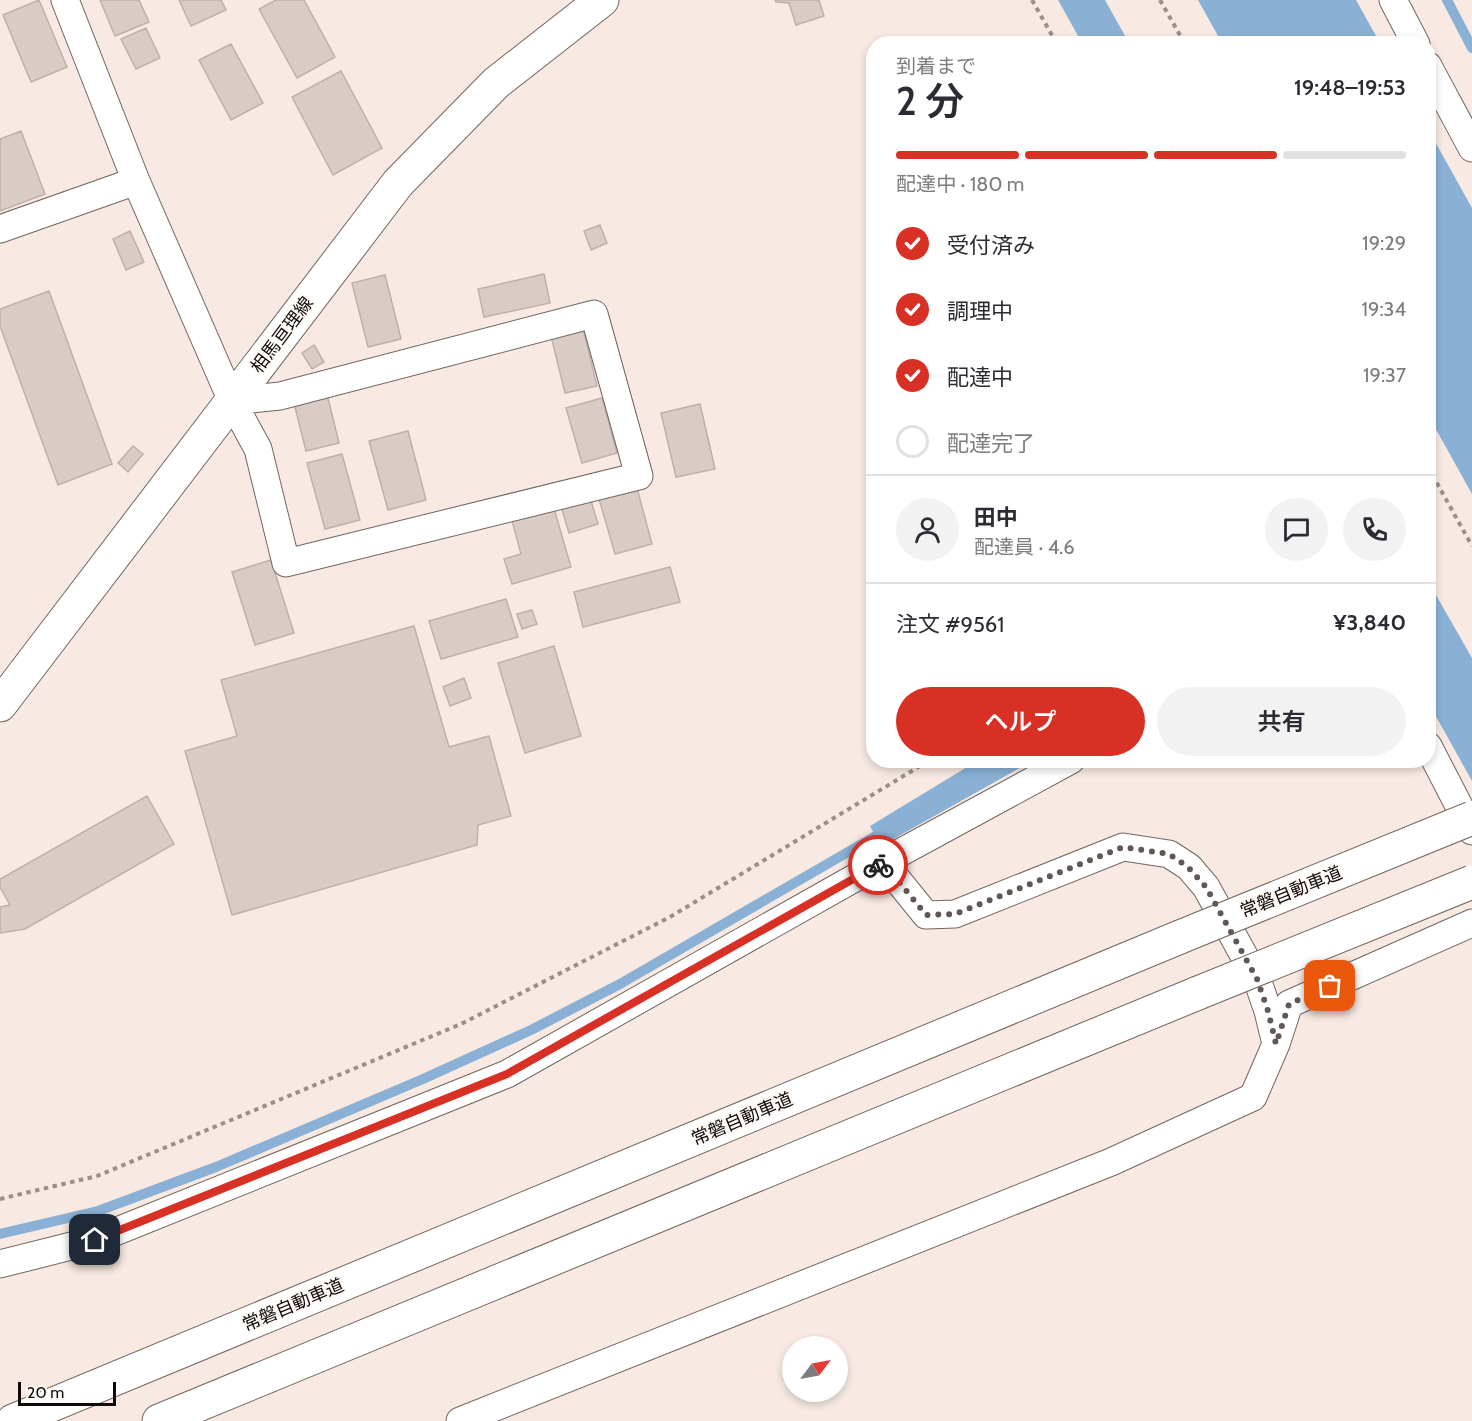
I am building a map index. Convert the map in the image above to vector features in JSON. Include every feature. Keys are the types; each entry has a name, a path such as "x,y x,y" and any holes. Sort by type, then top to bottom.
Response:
{"main road":[{"name":"相馬亘理線","path":"0,705 398,183 496,83 602,0"},
{"name":"常磐自動車道","path":"13,1421 1472,818"},
{"path":"159,1421 1472,882"}],"street":[{"path":"65,0 136,181 232,401 258,449 286,563 639,476 594,314 280,396 232,401"},
{"path":"1393,0 1412,36"},
{"path":"1436,81 1472,148"},
{"path":"0,229 136,181"},
{"path":"1436,761 1472,831"},
{"path":"0,1264 95,1240 507,1074 883,862 1056,768"},
{"path":"883,862 926,915 955,914 1123,847 1169,854 1188,867 1206,887 1257,979 1276,1044"},
{"path":"460,1421 1111,1162 1253,1097 1276,1044 1289,1004 1472,922"}],"path":[{"path":"1032,0 1052,36"},
{"path":"1160,0 1180,36"},
{"path":"1436,481 1472,546"},
{"path":"0,1199 97,1176 461,1024 670,917 917,768"}],"water":[{"path":"1058,0 1105,0 1125,36 1078,36"},
{"path":"1198,0 1356,0 1376,36 1218,36"},
{"path":"1436,143 1472,208 1472,494 1436,429"},
{"path":"1436,595 1472,658 1472,781 1436,716"},
{"path":"965,768 1020,768 881,846 870,826"}],"building":[{"path":"39,0 67,67 31,82 3,15"},
{"path":"100,0 139,0 149,22 115,36"},
{"path":"179,0 221,0 226,10 191,26"},
{"path":"276,0 304,0 335,57 297,78 259,9"},
{"path":"775,0 819,0 824,16 796,25 789,3"},
{"path":"146,28 160,58 136,69 121,39"},
{"path":"231,44 263,103 231,120 199,60"},
{"path":"341,71 382,148 333,175 292,97"},
{"path":"21,131 45,194 0,211 0,139"},
{"path":"600,225 607,243 591,250 584,231"},
{"path":"130,231 144,262 126,270 113,239"},
{"path":"544,274 550,303 484,317 478,289"},
{"path":"385,275 401,339 368,347 352,283"},
{"path":"49,291 112,464 58,485 0,326 0,309"},
{"path":"583,328 597,386 565,393 551,336"},
{"path":"314,345 324,362 312,369 302,353"},
{"path":"327,394 339,443 306,451 294,403"},
{"path":"602,398 617,453 582,463 566,408"},
{"path":"700,404 715,469 676,477 661,413"},
{"path":"408,431 426,500 388,510 369,441"},
{"path":"133,446 143,454 128,472 118,463"},
{"path":"342,454 360,520 325,529 307,463"},
{"path":"637,488 652,544 615,554 599,499"},
{"path":"589,494 598,524 569,533 560,503"},
{"path":"553,505 571,567 512,584 504,559 521,554 511,517"},
{"path":"271,560 294,633 255,645 232,572"},
{"path":"670,567 680,602 583,627 574,592"},
{"path":"506,599 518,637 441,659 429,621"},
{"path":"532,610 537,624 522,629 517,614"},
{"path":"414,626 449,747 489,736 511,816 478,825 477,845 232,915 185,751 237,736 221,680"},
{"path":"554,646 581,736 525,753 498,663"},
{"path":"464,678 471,698 450,706 443,687"},
{"path":"147,796 174,844 25,929 0,933 0,907 10,905 0,887 0,879"}],"waterway":[{"path":"1447,0 1472,48"},
{"path":"0,1234 98,1211 216,1167 423,1079 531,1030 620,984 886,830"}],"way so far":[{"path":"878,865 883,862 926,915 955,914 1123,847 1169,854 1188,867 1206,887 1257,979 1276,1044 1289,1004 1330,986"}],"route":[{"path":"95,1240 507,1074 878,865"}]}
